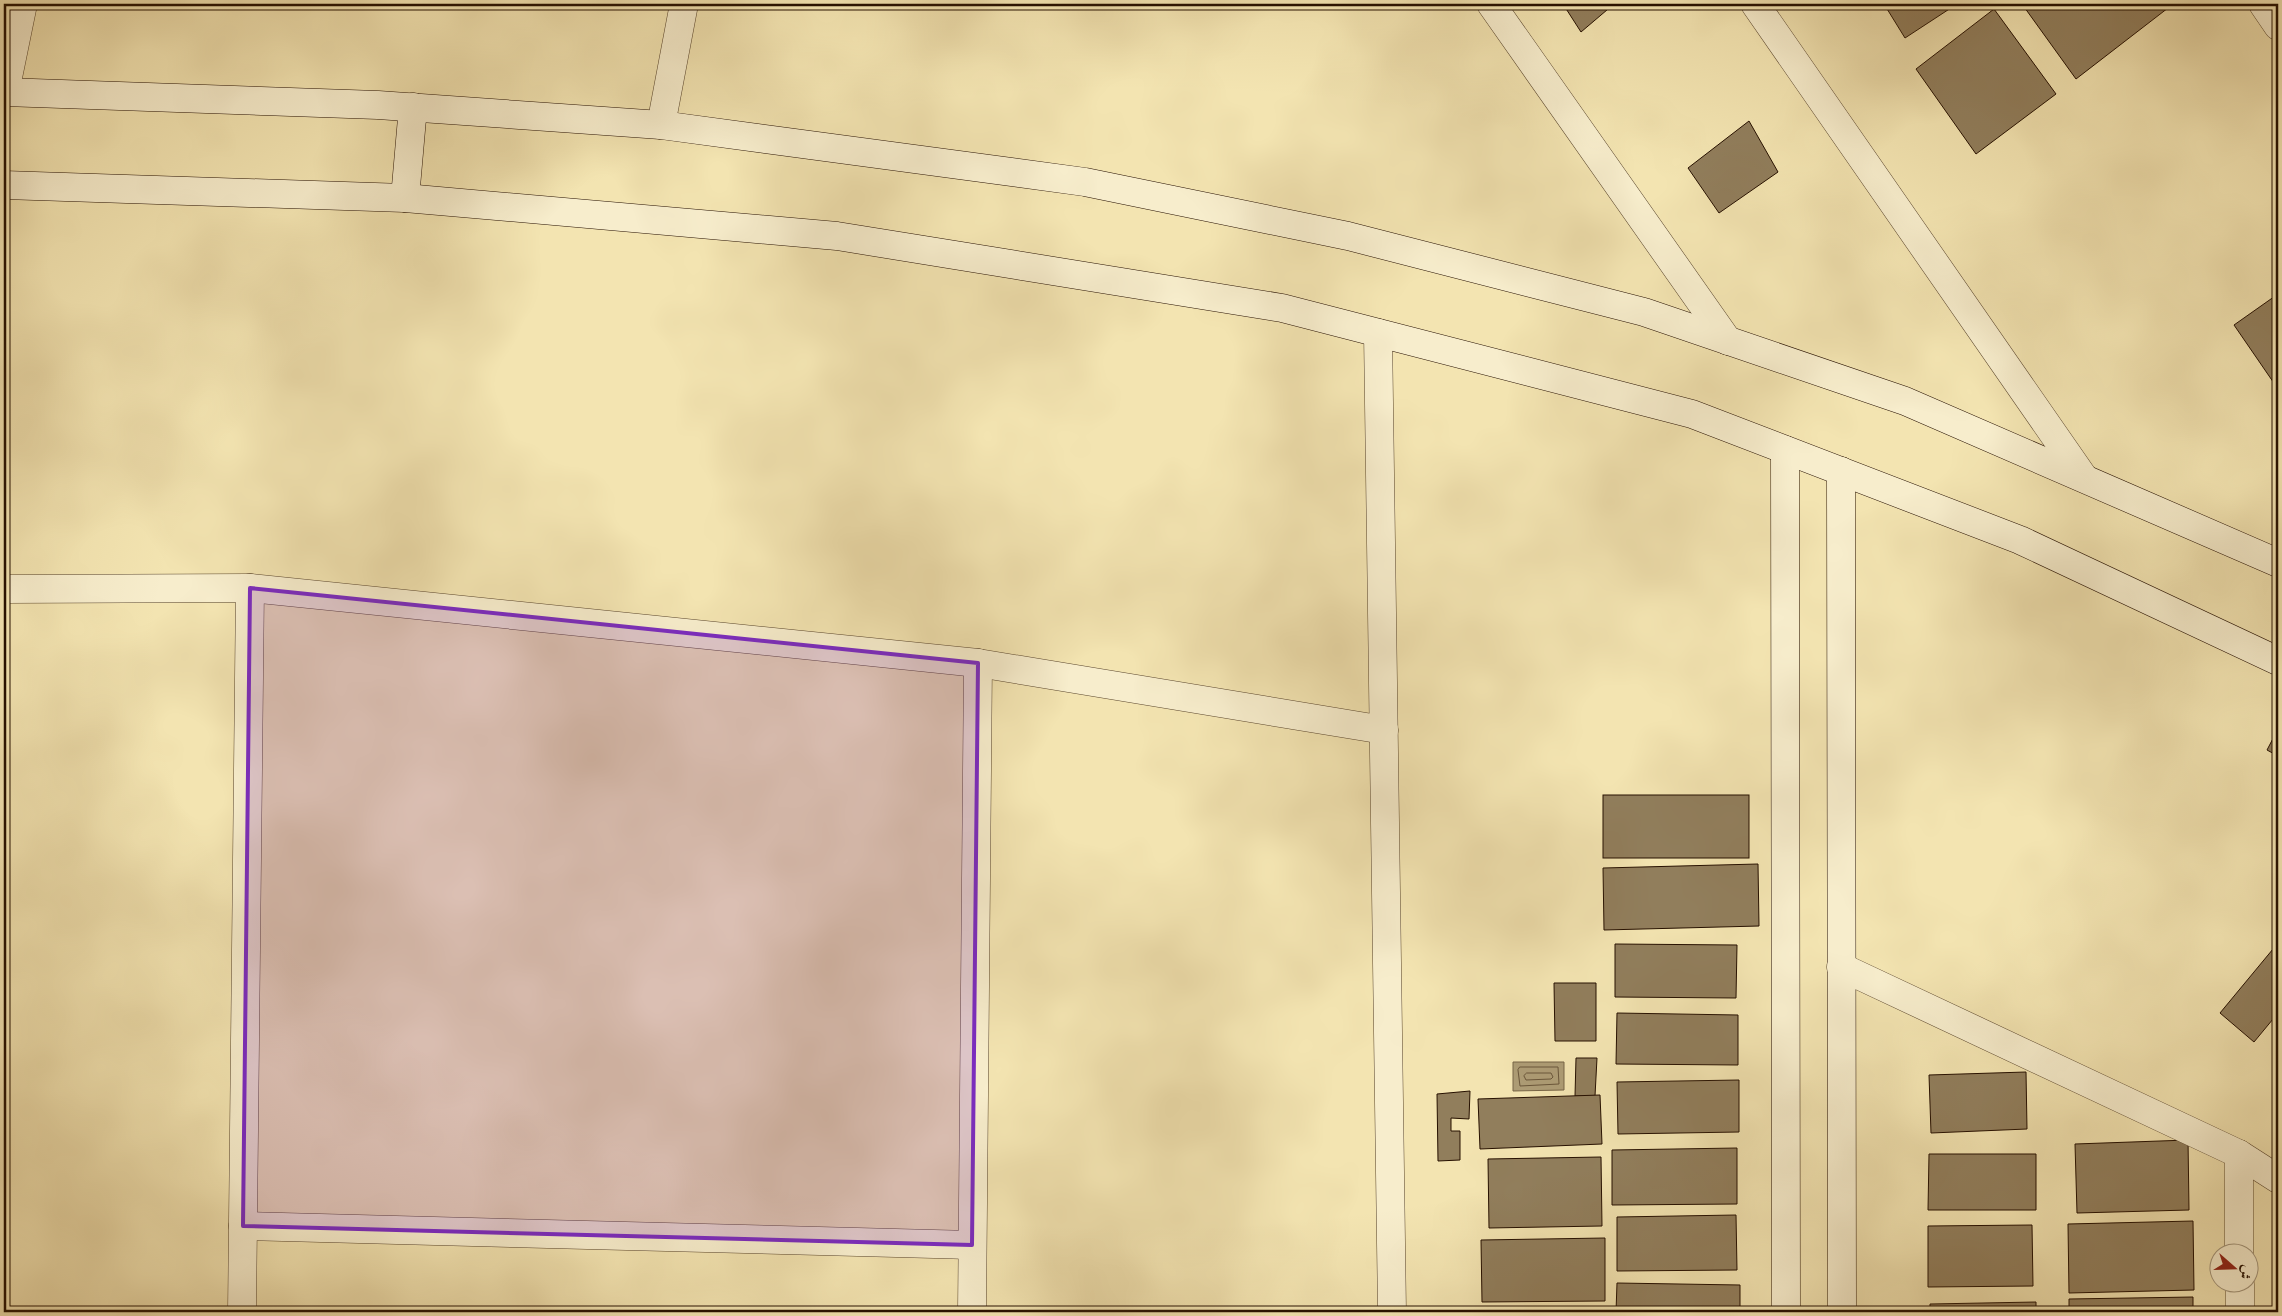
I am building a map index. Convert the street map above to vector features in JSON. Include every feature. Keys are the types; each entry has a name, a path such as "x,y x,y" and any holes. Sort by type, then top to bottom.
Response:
{"street":[{"path":"23,4 4,92 413,108 660,125 1085,182 1348,236 1644,312 1905,401 2278,562"},
{"path":"660,125 684,4"},
{"path":"1491,4 1728,341"},
{"path":"1755,4 2084,478"},
{"path":"2263,4 2278,26"},
{"path":"405,198 413,108"},
{"path":"4,185 405,198 837,236 1282,308 1692,414 2020,540 2278,660"},
{"path":"1378,333 1392,1312"},
{"path":"1784,450 1786,1312"},
{"path":"1841,472 1842,1312"},
{"path":"4,589 250,588 978,663 1384,730"},
{"path":"242,1312 250,588"},
{"path":"972,1312 978,663"},
{"path":"1841,967 2239,1154 2278,1179"},
{"path":"2239,1154 2239,1244"},
{"path":"243,1226 972,1245"},
{"path":"2240,1294 2240,1312"}],"highlighted area":[{"path":"250,588 978,663 972,1245 243,1226"}],"water":[{"path":"1513,1062 1564,1062 1564,1090 1513,1091"}],"building":[{"path":"1563,4 1614,4 1581,32"},
{"path":"1884,4 1957,4 1905,38"},
{"path":"2022,4 2166,4 2168,8 2076,79"},
{"path":"1994,9 2056,94 1976,154 1916,69"},
{"path":"1749,121 1778,172 1719,213 1688,168"},
{"path":"2278,294 2278,389 2234,325"},
{"path":"2278,729 2278,756 2267,750"},
{"path":"1603,795 1749,795 1749,858 1603,858"},
{"path":"1758,864 1759,926 1604,930 1603,868"},
{"path":"2278,943 2278,1013 2254,1042 2220,1013"},
{"path":"1615,944 1737,945 1736,998 1615,997"},
{"path":"1554,983 1596,983 1596,1041 1555,1041"},
{"path":"1617,1013 1738,1015 1738,1065 1616,1064"},
{"path":"1576,1058 1597,1058 1595,1096 1575,1096"},
{"path":"2026,1072 2027,1129 1931,1133 1929,1075"},
{"path":"1739,1080 1739,1132 1618,1134 1617,1082"},
{"path":"1470,1091 1469,1119 1451,1118 1451,1131 1460,1131 1460,1160 1438,1161 1437,1094"},
{"path":"1600,1095 1602,1144 1480,1149 1478,1099"},
{"path":"2188,1140 2189,1210 2077,1213 2075,1144"},
{"path":"1737,1148 1737,1204 1612,1205 1612,1150"},
{"path":"1929,1154 2036,1154 2036,1210 1928,1210"},
{"path":"1601,1157 1602,1226 1489,1228 1488,1159"},
{"path":"1736,1215 1737,1270 1617,1271 1617,1217"},
{"path":"2193,1221 2194,1290 2069,1293 2068,1224"},
{"path":"2032,1225 2033,1286 1928,1287 1928,1226"},
{"path":"1605,1238 1605,1301 1482,1302 1481,1240"},
{"path":"1617,1283 1740,1285 1740,1312 1616,1312"},
{"path":"2193,1297 2193,1312 2069,1312 2069,1299"},
{"path":"2036,1302 2036,1312 1930,1312 1930,1304"}]}
